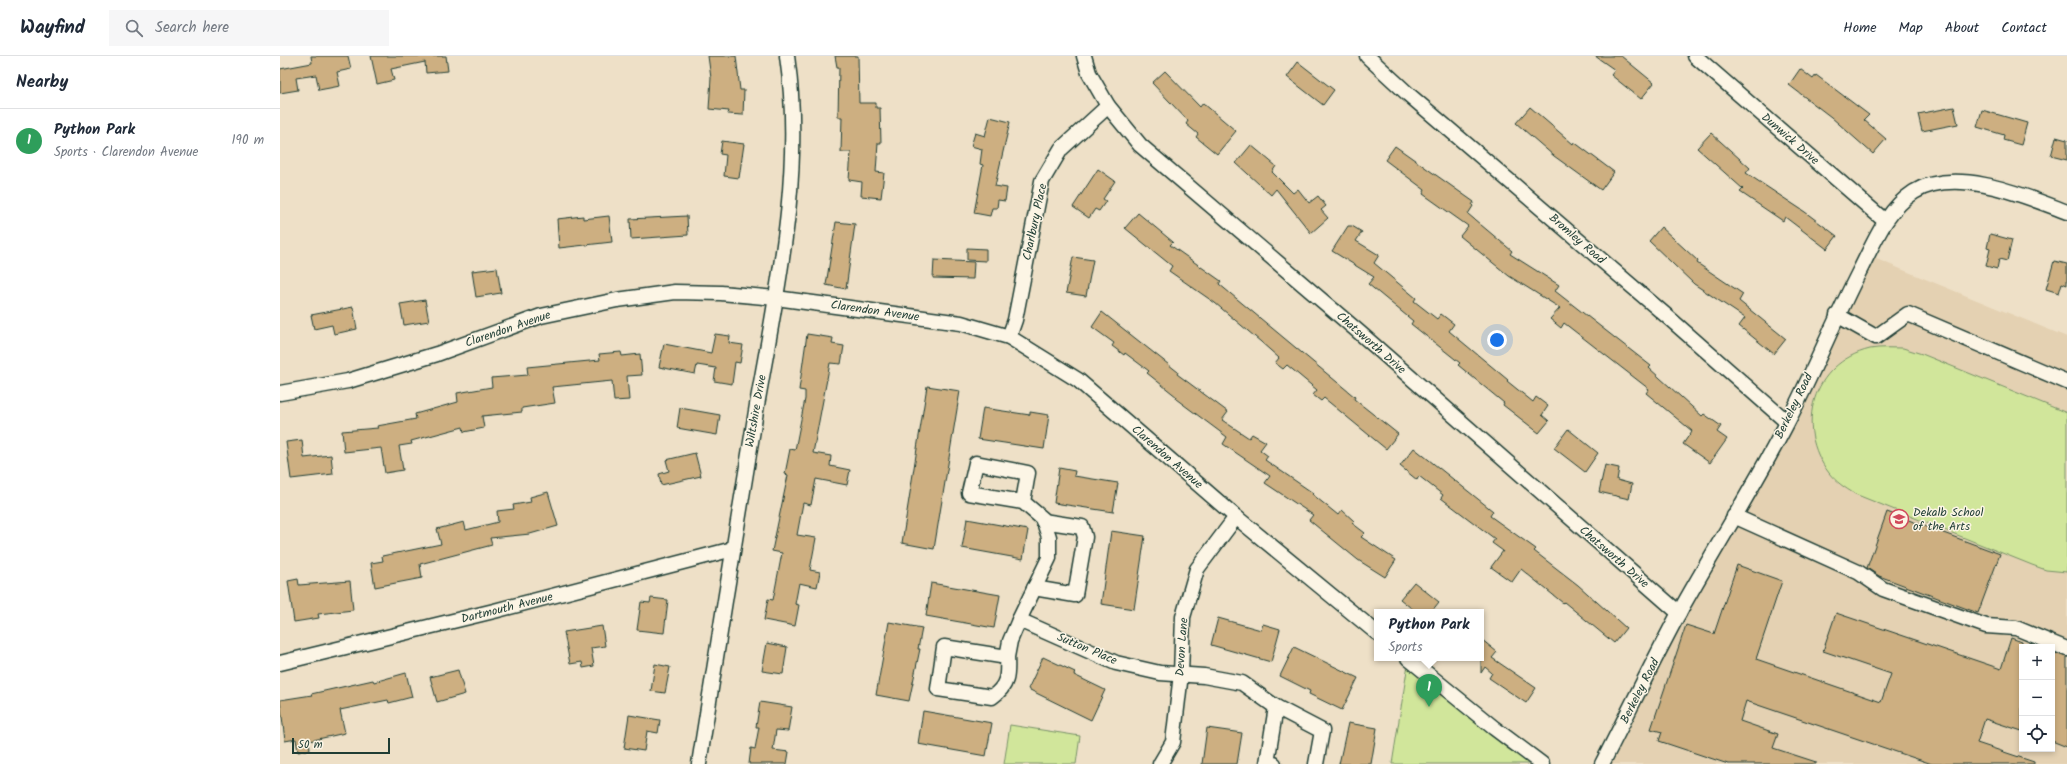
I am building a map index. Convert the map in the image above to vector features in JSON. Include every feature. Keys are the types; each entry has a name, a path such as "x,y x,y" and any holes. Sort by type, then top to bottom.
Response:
{"street":[{"name":"Wiltshire Drive","path":"699,764 733,549 784,250 794,140 792,88 787,56"},
{"name":"Chatsworth Drive","path":"1084,56 1089,73 1108,106 1140,145 1360,333 1679,613"},
{"name":"Bromley Road","path":"1367,56 1408,94 1669,318 1787,422"},
{"name":"Dunwick Drive","path":"1695,56 1885,221"},
{"name":"Charlbury Place","path":"1009,337 1015,320 1042,181 1061,149 1108,106"},
{"name":"Berkeley Road","path":"1602,764 1679,613 1787,422 1837,315 1885,221 1898,206 1914,192 1932,184 1949,181 1980,185 2023,196 2067,212"},
{"name":"Clarendon Avenue","path":"280,393 348,381 437,354 541,316 617,300 675,292 721,293 776,298 961,323 1009,337 1078,380 1236,517 1374,631"},
{"path":"1837,315 1876,337 1908,314 2067,382"},
{"path":"1008,657 944,647 938,689 992,697 1001,690 1008,678 1010,641 1049,558 1049,537 1043,521 1023,502"},
{"path":"1734,516 1858,572 1883,589 1986,626 2016,628 2067,649"},
{"name":"Devon Lane","path":"1160,764 1174,742 1181,674 1183,617 1197,569 1236,517"},
{"path":"1034,588 1075,595 1085,537 1082,527 1043,521"},
{"name":"Dartmouth Avenue","path":"280,663 494,611 733,549"},
{"name":"Sutton Place","path":"1020,620 1116,663 1160,673 1204,676 1242,683 1276,707 1322,731 1316,764"},
{"path":"1412,661 1494,728 1542,764"},
{"path":"1274,764 1267,763 1276,707"}],"shaded area":[{"name":"Dekalb School of the Arts","path":"1869,256 2067,337 2067,764 1601,764"}],"green space":[{"path":"1903,348 1922,354 2067,413 2067,572 2046,570 2032,565 1855,494 1841,485 1829,473 1818,455 1812,436 1811,417 1815,399 1822,382 1834,368 1850,356 1870,349"},
{"path":"1408,664 1508,749 1534,764 1392,764"},
{"path":"1010,725 1080,736 1076,764 1004,764"}],"building":[{"path":"311,56 348,56 351,69 337,72 340,86 319,90 316,75 296,78 298,90 280,93 280,69 312,63"},
{"path":"371,56 446,56 448,71 426,73 425,62 391,69 394,80 377,84"},
{"path":"708,56 736,56 740,90 744,90 743,115 728,114 729,111 709,109 711,78"},
{"path":"835,56 858,56 859,103 876,103 876,108 880,108 881,143 878,143 876,172 884,173 881,198 861,196 862,182 849,180 851,152 841,152 842,117 838,117 839,67 837,67"},
{"path":"1595,56 1621,56 1654,83 1641,99 1611,75 1615,70"},
{"path":"1298,62 1334,90 1323,105 1287,77"},
{"path":"1800,69 1813,79 1816,75 1869,115 1864,120 1886,139 1873,154 1831,117 1789,85"},
{"path":"1165,71 1200,107 1203,103 1236,131 1217,154 1196,137 1198,134 1186,124 1188,121 1152,83"},
{"path":"1530,107 1573,144 1574,142 1614,172 1601,190 1554,156 1516,123"},
{"path":"1954,107 1958,124 1922,131 1918,114"},
{"path":"1982,110 2027,123 2021,145 2003,140 2004,135 1977,127"},
{"path":"990,117 1010,122 995,186 1007,188 1005,201 998,200 997,208 992,208 990,216 974,213 983,165 980,164 982,149 971,146 975,133 985,136"},
{"path":"1711,133 1750,168 1746,173 1805,212 1837,236 1827,249 1785,217 1783,221 1740,192 1743,189 1697,148"},
{"path":"2056,137 2067,140 2067,160 2051,156"},
{"path":"722,141 744,144 739,178 724,176 726,155 720,154"},
{"path":"1251,145 1276,166 1272,172 1293,193 1298,189 1309,203 1318,196 1326,206 1321,210 1328,218 1311,233 1276,189 1271,195 1236,163"},
{"path":"1395,146 1474,202 1468,214 1512,251 1510,254 1559,285 1555,291 1651,366 1649,368 1702,416 1704,414 1721,426 1717,432 1727,439 1710,463 1683,444 1692,431 1646,393 1649,389 1564,323 1561,328 1550,319 1560,308 1509,276 1460,236 1468,226 1423,194 1425,190 1385,160"},
{"path":"1098,169 1115,181 1103,199 1106,201 1099,211 1095,209 1089,218 1073,207"},
{"path":"1138,213 1173,242 1170,245 1221,281 1219,284 1355,397 1354,399 1398,434 1386,449 1324,398 1321,401 1313,395 1317,390 1287,365 1283,369 1275,363 1279,358 1261,342 1215,303 1169,271 1172,266 1125,228"},
{"path":"583,216 583,219 609,216 612,242 559,248 557,219"},
{"path":"687,216 688,235 631,239 630,219"},
{"path":"836,222 855,224 846,289 826,285"},
{"path":"1348,226 1352,226 1362,232 1356,241 1379,255 1374,263 1416,298 1414,301 1437,319 1441,314 1454,324 1449,331 1533,402 1536,397 1548,406 1542,415 1549,421 1539,433 1503,405 1504,403 1458,365 1460,363 1411,324 1413,321 1368,284 1374,277 1332,251"},
{"path":"1661,227 1698,261 1697,263 1743,294 1739,301 1786,339 1774,354 1739,326 1745,318 1694,284 1649,241"},
{"path":"1990,234 2012,240 2007,261 1999,259 1997,269 1986,266 1990,249 1987,248"},
{"path":"967,248 986,249 986,261 967,260"},
{"path":"1073,257 1093,260 1086,296 1066,293"},
{"path":"934,260 974,262 973,279 933,278"},
{"path":"2054,261 2067,264 2067,285 2062,283 2059,293 2046,289"},
{"path":"497,268 501,293 476,297 472,271"},
{"path":"425,300 429,321 404,325 400,304"},
{"path":"353,307 357,329 334,334 332,325 314,329 311,315"},
{"path":"1102,312 1178,372 1177,374 1228,412 1222,420 1249,438 1252,434 1266,442 1260,450 1268,456 1265,460 1313,493 1312,494 1338,515 1342,510 1354,521 1352,523 1365,533 1361,537 1396,560 1385,577 1358,560 1309,520 1313,515 1265,483 1270,476 1223,444 1227,437 1176,399 1177,397 1147,373 1149,371 1125,353 1124,355 1112,346 1114,343 1092,327"},
{"path":"715,334 730,336 729,343 743,345 740,363 735,362 732,384 714,381 716,368 697,365 695,374 659,367 664,344 711,353"},
{"path":"807,334 833,338 832,344 844,346 841,364 830,363 813,453 831,456 830,466 850,470 847,485 816,479 811,505 803,503 797,535 816,538 810,570 820,572 817,587 799,583 795,604 799,605 795,626 764,620 768,599 773,600 782,553 772,551 788,475 785,474 790,449 795,450 805,399 805,391 799,390"},
{"path":"621,352 622,356 640,354 642,375 627,376 629,400 614,401 612,381 552,387 555,403 522,408 522,412 482,416 484,428 464,432 463,427 411,441 412,444 399,446 403,470 385,473 381,448 344,452 342,431 378,428 377,426 416,419 415,414 458,402 457,393 492,387 491,378 528,375 527,367 600,360 599,354"},
{"path":"927,386 960,391 934,549 902,543"},
{"path":"680,408 720,415 717,435 677,428"},
{"path":"983,408 1030,415 1030,412 1049,415 1044,449 978,439"},
{"path":"1568,429 1598,453 1585,472 1554,448"},
{"path":"302,440 304,458 331,455 333,474 291,479 286,442"},
{"path":"1414,448 1493,511 1490,516 1536,549 1534,551 1578,585 1626,628 1614,643 1521,569 1512,582 1491,567 1503,551 1492,543 1495,539 1441,498 1443,495 1419,476 1417,480 1400,466"},
{"path":"695,453 701,476 661,485 659,474 669,471 666,460"},
{"path":"1605,465 1619,468 1617,480 1632,484 1629,499 1599,492"},
{"path":"1059,468 1075,471 1074,476 1118,483 1113,512 1054,503"},
{"path":"548,492 558,526 530,534 490,538 492,545 420,564 422,578 375,587 371,563 383,561 382,556 441,544 437,529 464,522 466,530 498,522 497,511 514,509 513,505 531,502 530,497"},
{"path":"1887,512 2000,554 1978,613 1879,576 1867,568"},
{"path":"967,519 1028,530 1023,559 962,548"},
{"path":"1111,531 1145,536 1134,609 1101,604"},
{"path":"1737,565 1782,581 1756,659 1881,702 1891,674 1823,651 1836,613 2001,669 2011,638 2022,642 2022,644 2019,644 2019,730 1985,719 1977,743 2034,762 2034,764 1932,764 1746,701 1740,721 1778,734 1773,748 1816,762 1816,764 1728,764 1659,741 1662,732 1651,729 1686,625 1714,634"},
{"path":"298,579 299,585 350,581 353,610 318,614 319,618 294,622 288,581"},
{"path":"1414,582 1439,602 1433,609 1412,609 1400,599"},
{"path":"931,583 1000,595 994,628 926,616"},
{"path":"651,598 668,600 664,633 637,630 641,602 650,603"},
{"path":"1218,618 1261,630 1263,624 1280,629 1271,662 1211,645"},
{"path":"889,622 922,628 918,649 920,649 909,701 876,695"},
{"path":"602,626 605,646 591,648 594,666 583,668 582,662 570,664 564,632"},
{"path":"1484,641 1497,652 1492,658 1536,688 1526,703 1489,678 1492,673 1485,667 1481,673 1481,661 1484,661"},
{"path":"767,643 787,647 783,674 762,671"},
{"path":"1294,647 1358,678 1342,710 1309,694 1310,691 1280,676"},
{"path":"2055,653 2067,657 2067,747 2055,742"},
{"path":"1043,657 1075,672 1074,675 1105,690 1091,720 1028,689"},
{"path":"655,664 670,667 665,693 651,691"},
{"path":"458,670 465,694 437,702 430,677"},
{"path":"406,673 412,697 389,703 388,700 340,710 345,733 309,741 310,750 298,752 296,739 285,741 280,700 312,695 311,694 373,680 374,682"},
{"path":"760,702 792,707 788,731 776,730 773,750 789,752 787,764 749,764 751,748 755,749 759,727 756,727"},
{"path":"923,711 992,723 986,756 918,744"},
{"path":"629,715 660,720 658,733 647,731 644,751 624,748"},
{"path":"1348,723 1377,728 1371,764 1339,764"},
{"path":"1207,728 1242,733 1237,764 1202,764"}],"place":[{"name":"Dekalb School of the Arts","path":"1899,519"},
{"name":"Python Park","path":"1429,707"}]}
